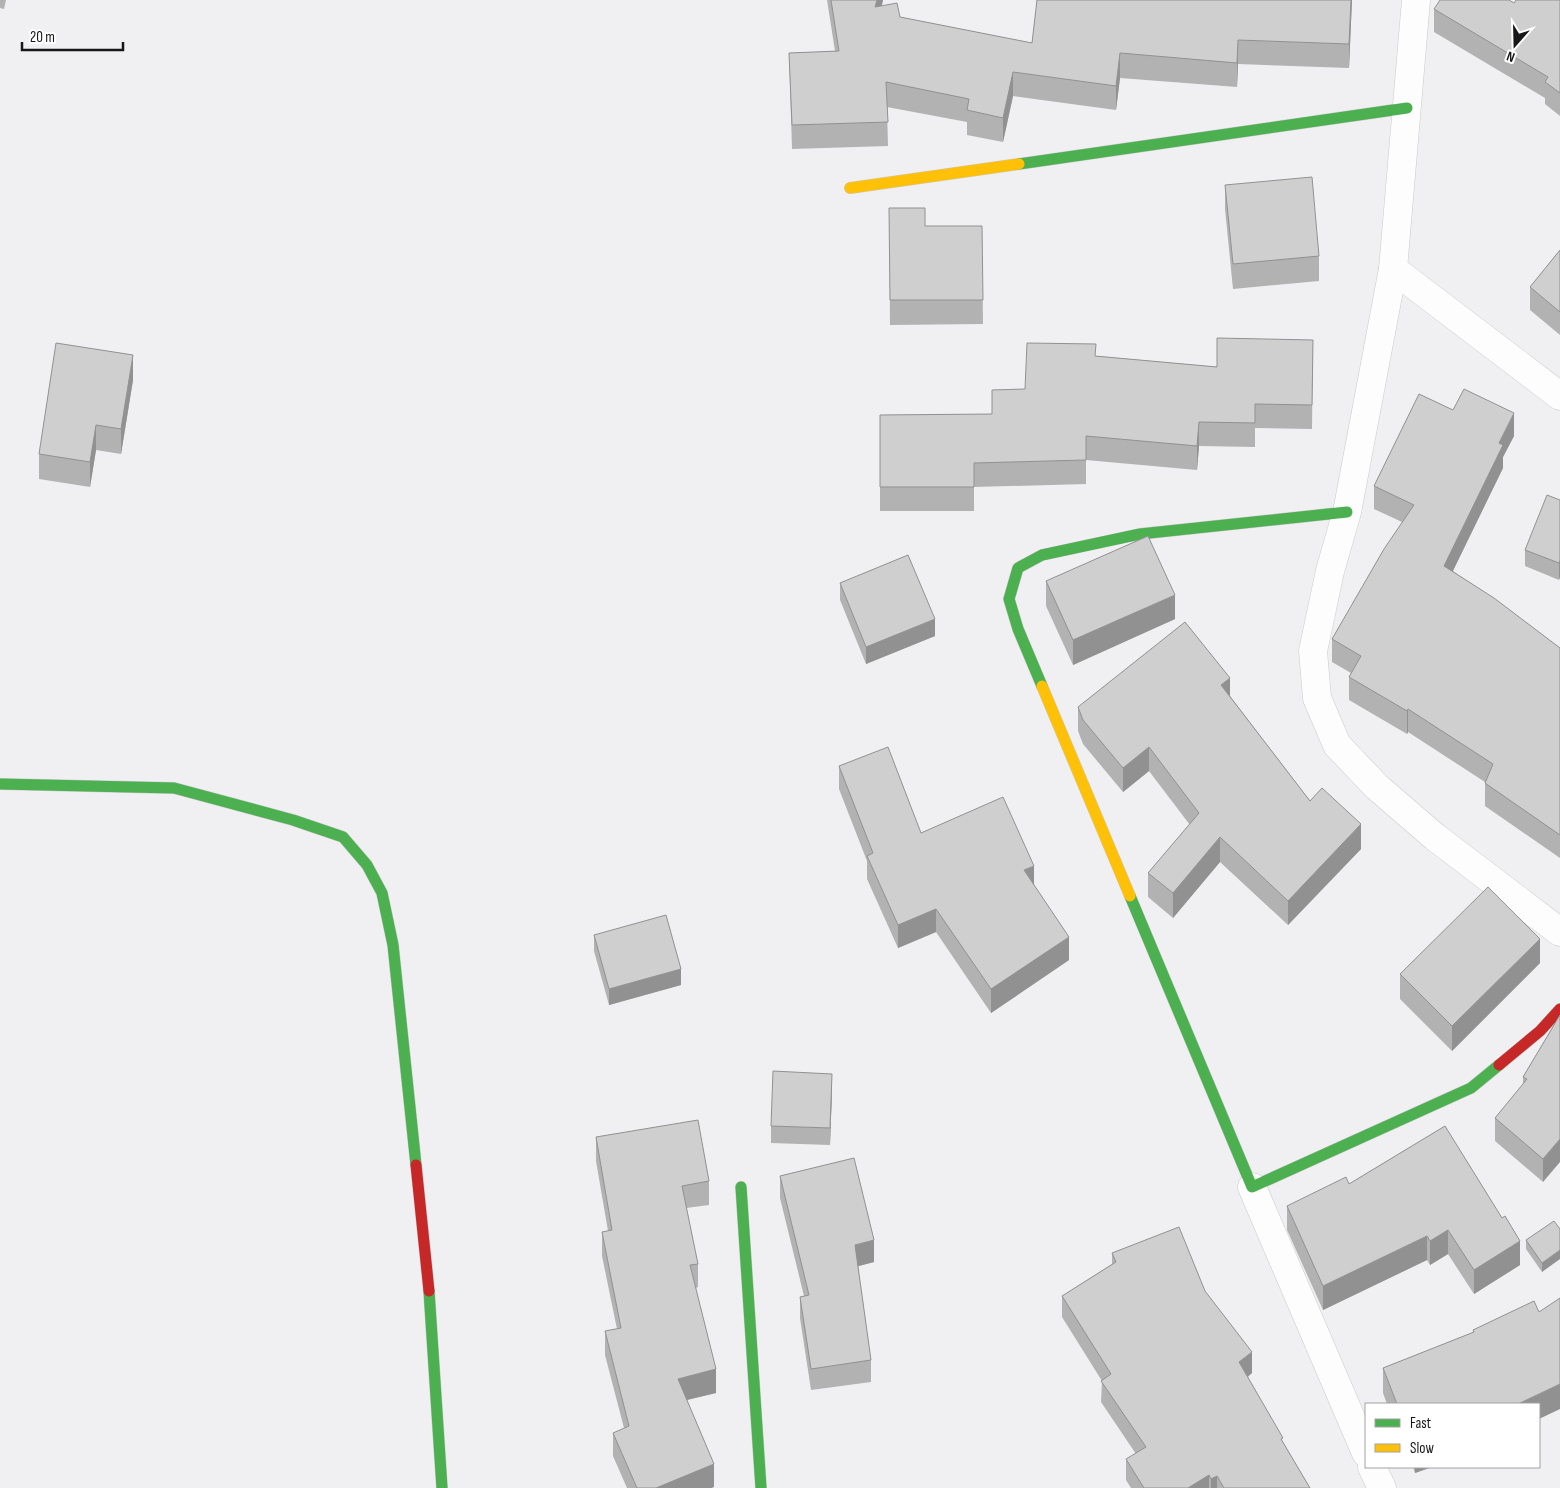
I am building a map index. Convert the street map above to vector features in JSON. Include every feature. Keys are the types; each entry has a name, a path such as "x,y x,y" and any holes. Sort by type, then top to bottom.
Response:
{"street":[{"path":"1416,0 1393,269 1347,512 1330,571 1313,651 1317,698 1337,745 1377,787 1435,837 1560,932"},
{"path":"850,188 1407,108"},
{"path":"1393,269 1560,396"},
{"path":"1347,512 1140,534 1042,555 1018,568 1009,599 1018,629 1252,1187 1365,1451"},
{"path":"0,784 174,788 293,820 343,837 367,865 382,893 393,945 430,1283 442,1488"},
{"path":"1252,1187 1471,1088 1540,1031 1560,1008"},
{"path":"741,1187 761,1488"},
{"path":"1372,1468 1382,1488"}],"building":[{"path":"831,0 877,0 875,7 897,3 900,17 1032,43 1037,0 1351,0 1349,44 1238,40 1237,63 1120,53 1116,86 1013,72 1003,118 967,110 969,99 886,82 888,122 792,125 789,53 839,51"},
{"path":"1440,0 1509,0 1514,3 1516,0 1560,0 1560,93 1545,82 1548,77 1434,9"},
{"path":"1312,177 1319,256 1233,264 1225,185"},
{"path":"889,208 925,208 925,226 982,226 983,300 890,300"},
{"path":"1560,250 1560,312 1530,287"},
{"path":"1217,338 1313,340 1312,405 1255,404 1255,423 1199,422 1197,446 1086,436 1086,460 974,463 974,487 880,487 880,415 992,414 992,390 1025,389 1027,343 1096,344 1095,356 1217,367"},
{"path":"56,343 133,355 121,429 96,425 90,462 39,454"},
{"path":"1464,389 1514,413 1499,443 1503,445 1444,566 1494,598 1560,648 1560,835 1485,783 1493,764 1408,709 1407,711 1349,677 1361,656 1332,639 1384,549 1414,505 1374,486 1419,394 1453,410"},
{"path":"1547,495 1560,500 1559,563 1525,550"},
{"path":"1148,536 1175,595 1073,640 1046,581"},
{"path":"908,555 935,619 866,647 840,583"},
{"path":"1185,622 1230,678 1221,685 1310,801 1322,788 1361,824 1288,901 1220,837 1173,893 1148,873 1199,813 1149,747 1123,768 1083,720 1078,707"},
{"path":"888,747 921,833 1003,797 1034,866 1024,870 1069,937 991,989 936,909 898,925 867,856 873,853 839,766"},
{"path":"1488,887 1540,939 1452,1026 1400,974"},
{"path":"666,915 681,969 609,989 594,935"},
{"path":"1560,1015 1560,1139 1543,1159 1495,1118 1527,1079 1523,1077"},
{"path":"773,1071 832,1074 830,1128 771,1126"},
{"path":"698,1120 709,1181 682,1186 698,1264 690,1265 716,1369 678,1379 714,1464 656,1488 637,1488 613,1433 629,1426 605,1331 621,1328 602,1232 612,1230 596,1137"},
{"path":"1445,1126 1502,1218 1505,1216 1520,1241 1474,1270 1448,1230 1430,1241 1427,1236 1323,1286 1287,1206 1346,1177 1349,1184"},
{"path":"854,1158 874,1240 855,1245 871,1360 811,1369 800,1297 809,1295 780,1176"},
{"path":"1554,1221 1560,1229 1560,1250 1542,1263 1526,1240"},
{"path":"1179,1227 1205,1291 1252,1352 1239,1362 1310,1488 1224,1488 1217,1476 1211,1479 1209,1475 1188,1488 1144,1488 1126,1459 1146,1447 1101,1381 1111,1374 1062,1296 1116,1262 1112,1253"},
{"path":"1560,1298 1560,1384 1520,1403 1397,1403 1383,1368 1474,1332 1473,1330 1534,1301 1539,1312"}],"traffic: fast":[{"path":"1019,164 1407,108"},
{"path":"1042,686 1018,629 1009,599 1018,568 1042,555 1140,534 1347,512"},
{"path":"0,784 174,788 293,820 343,837 367,865 382,893 393,945 416,1165"},
{"path":"1130,896 1252,1187 1471,1088 1499,1065"},
{"path":"741,1187 761,1488"},
{"path":"429,1291 442,1488"}],"traffic: slow":[{"path":"850,188 1019,164"},
{"path":"1042,686 1130,896"}],"traffic: jam":[{"path":"1499,1065 1540,1031 1560,1009"},
{"path":"416,1165 429,1291"}]}
